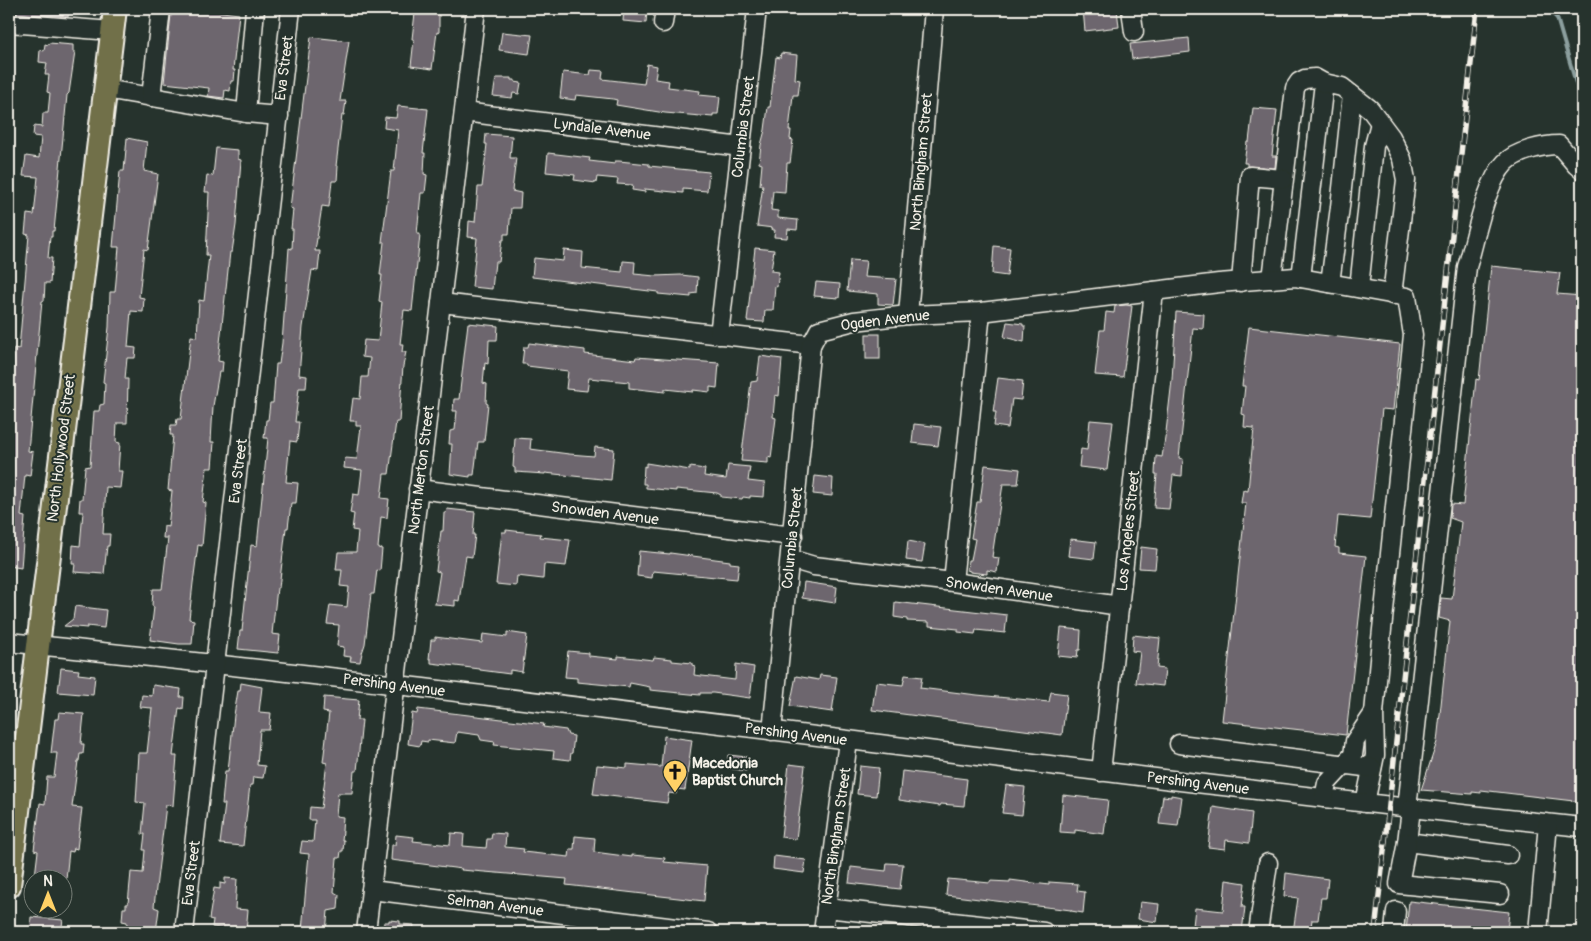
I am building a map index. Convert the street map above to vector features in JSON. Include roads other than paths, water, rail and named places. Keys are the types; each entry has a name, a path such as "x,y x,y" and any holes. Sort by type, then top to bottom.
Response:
{"main road":[{"name":"North Hollywood Street","path":"9,886 115,9"}],"street":[{"path":"151,97 161,9"},
{"path":"246,113 255,9"},
{"name":"Eva Street","path":"184,932 291,9"},
{"name":"North Merton Street","path":"366,932 476,9"},
{"name":"Columbia Street","path":"719,335 757,9"},
{"name":"North Bingham Street","path":"908,315 934,9"},
{"path":"1131,9 1134,32"},
{"path":"9,23 112,31"},
{"path":"1272,279 1295,88 1299,82 1305,79 1316,78 1324,83 1342,87 1370,109 1391,137 1402,159 1406,180 1392,295 1407,298 1413,335 1380,639 1374,713 1374,756 1365,803"},
{"path":"1302,278 1324,83"},
{"path":"105,89 246,113 279,116"},
{"path":"1330,283 1352,95"},
{"name":"Lyndale Avenue","path":"464,112 741,147"},
{"path":"1359,288 1374,146 1380,123"},
{"path":"1500,894 1400,884 1407,842 1409,808 1467,267 1490,185 1506,162 1527,151 1559,145 1582,170"},
{"path":"1241,282 1250,176 1283,179"},
{"name":"Ogden Avenue","path":"810,345 818,330 854,321 908,315 981,312 1219,283 1302,278 1392,295"},
{"name":"Los Angeles Street","path":"1101,772 1154,291"},
{"path":"441,304 810,345"},
{"path":"953,582 981,312"},
{"name":"Columbia Street","path":"772,731 810,345"},
{"name":"Snowden Avenue","path":"418,489 792,536"},
{"name":"Snowden Avenue","path":"790,559 814,566 953,582 1120,606"},
{"name":"Pershing Avenue","path":"9,642 395,684 1101,772 1582,827"},
{"path":"1324,798 1327,783 1354,755 1355,742 1374,713"},
{"name":"North Bingham Street","path":"823,932 848,741"},
{"path":"1179,744 1372,768"},
{"path":"1538,932 1548,824"},
{"path":"1407,842 1508,854"},
{"path":"1258,932 1268,863"},
{"name":"Selman Avenue","path":"371,890 708,932"},
{"path":"826,908 1044,932"},
{"path":"1394,932 1396,910"}],"waterway":[{"path":"1548,9 1557,18 1582,104"}],"railway":[{"path":"1375,932 1477,9"}],"place":[{"name":"Macedonia Baptist Church","path":"675,793"}]}
